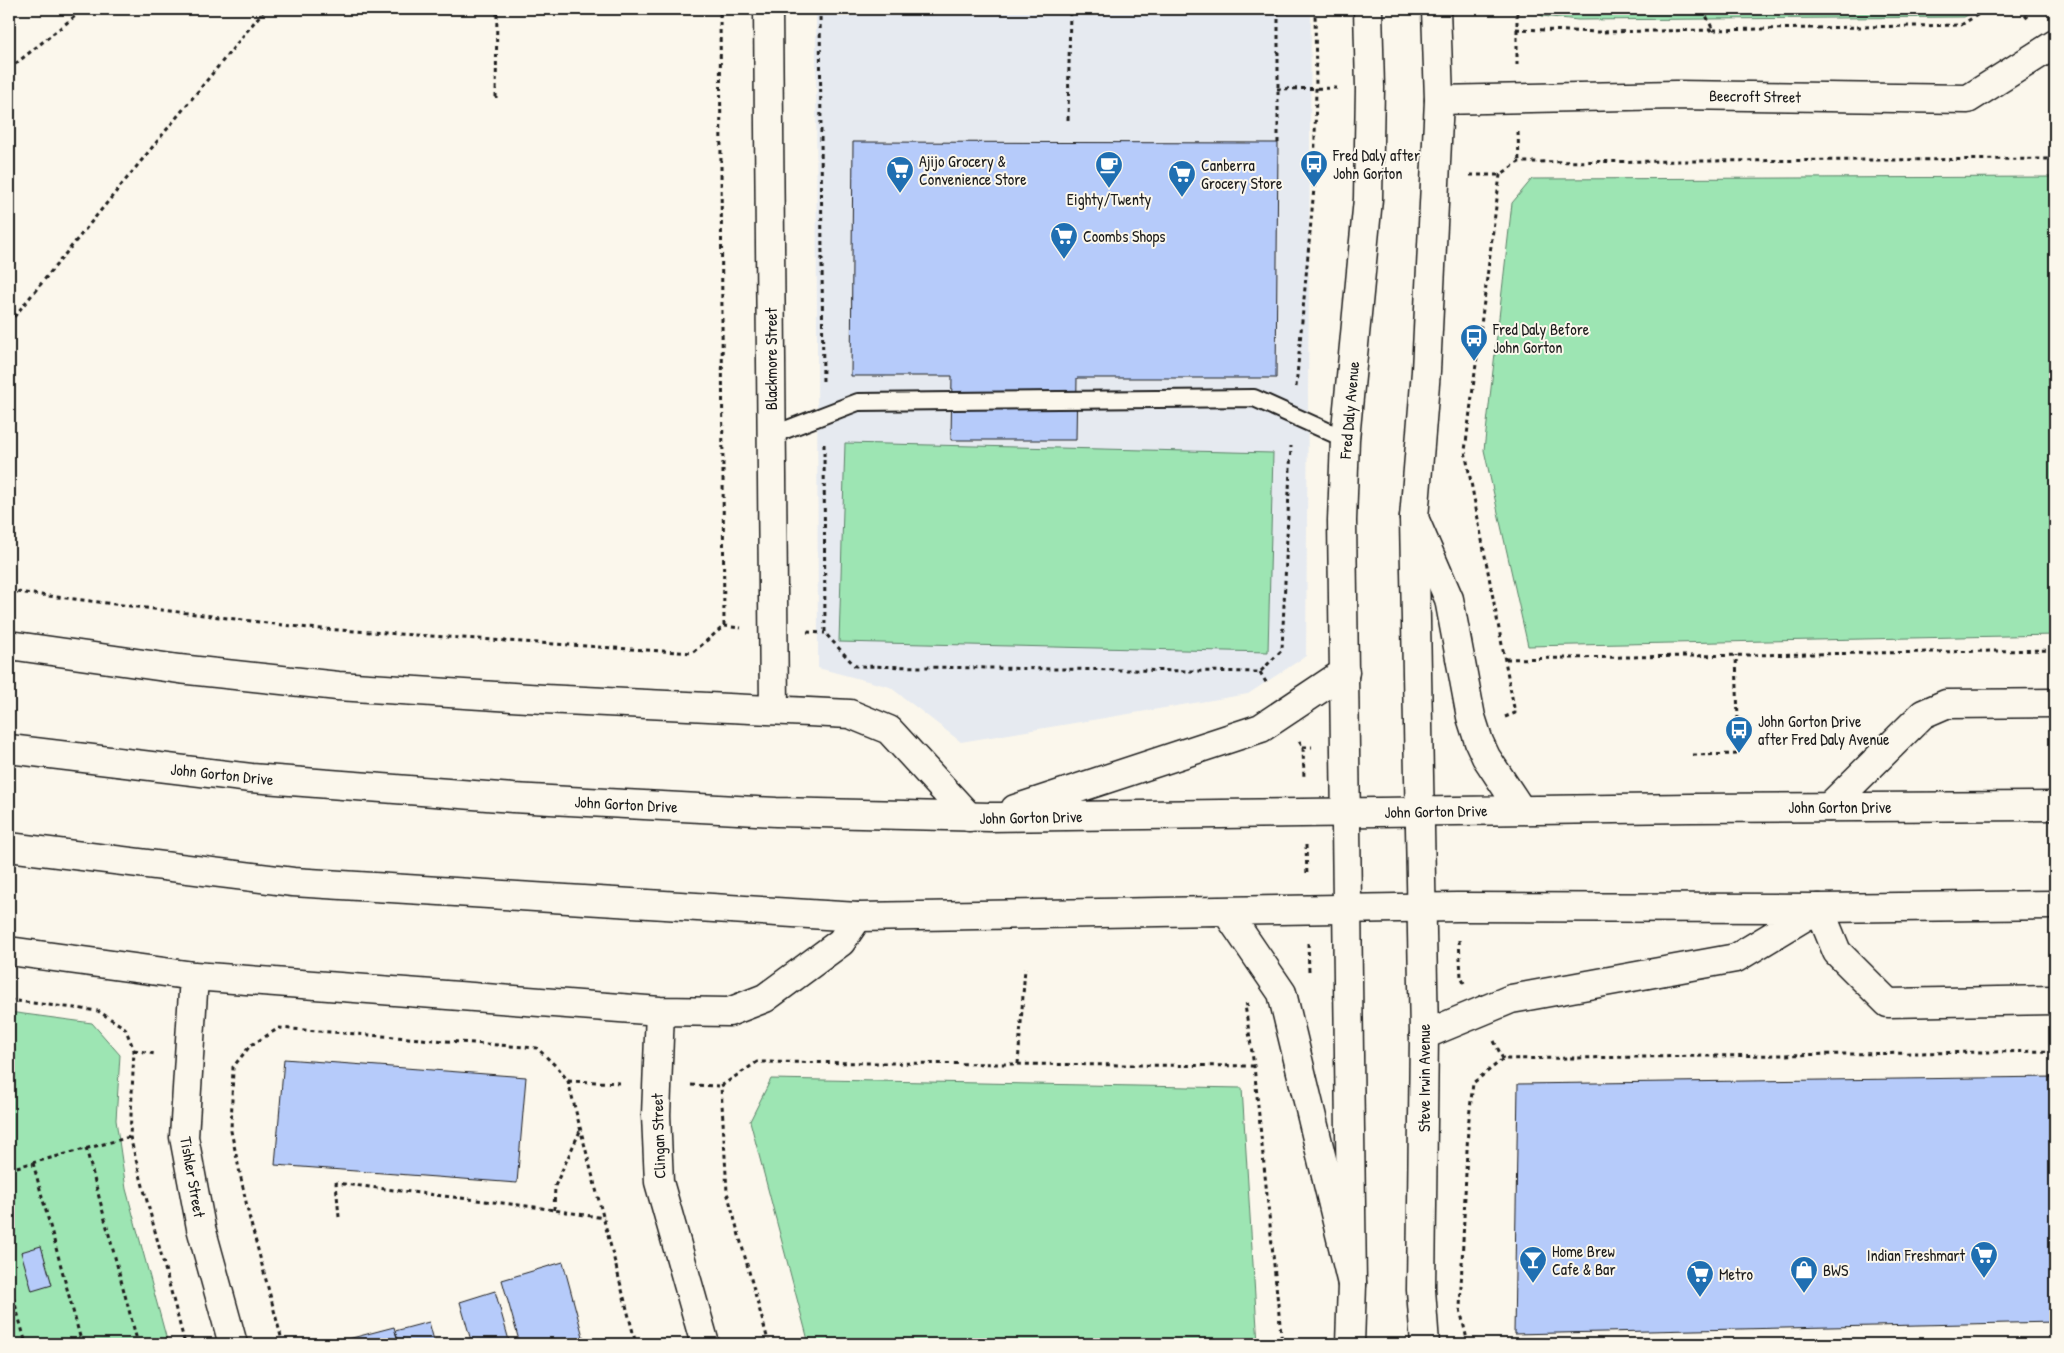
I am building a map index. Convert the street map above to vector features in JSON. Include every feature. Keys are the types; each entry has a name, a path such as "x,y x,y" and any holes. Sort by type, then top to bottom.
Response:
{"street":[{"name":"Blackmore Street","path":"768,9 774,710"},
{"name":"Fred Daly Avenue","path":"1346,812 1342,521 1345,439 1368,199 1370,88 1368,9"},
{"path":"1420,812 1414,518 1426,371 1439,100 1436,9"},
{"name":"Beecroft Street","path":"1439,100 1676,95 1968,99 2055,44"},
{"path":"1414,518 1449,600 1471,717 1479,742 1486,757 1521,810"},
{"path":"9,645 179,668 338,686 544,699 850,714 889,730 979,817 1261,728 1345,672"},
{"path":"1829,807 1923,714 1946,704 2055,703"},
{"name":"John Gorton Drive","path":"9,749 251,778 513,798 776,812 979,817 2055,806"},
{"path":"1346,812 1352,1284 1350,1344"},
{"name":"Steve Irwin Avenue","path":"1420,812 1424,1035 1421,1290 1425,1344"},
{"path":"9,847 293,882 858,917 1422,908 1819,908 2055,905"},
{"path":"1819,908 1837,952 1888,1003 2055,1000"},
{"path":"1424,1035 1511,999 1736,958 1819,908"},
{"path":"1226,911 1282,993 1352,1284"},
{"path":"9,951 194,976 660,1011 729,1012 766,998 841,942 858,917"},
{"name":"Tishler Street","path":"194,976 184,1137 202,1228 233,1344"},
{"name":"Clingan Street","path":"660,1011 656,1115 659,1182 705,1344"}],"lane":[{"path":"772,435 858,402 1254,398 1345,439"}],"path":[{"path":"9,69 84,9"},
{"path":"9,323 265,9"},
{"path":"496,98 497,9"},
{"path":"9,591 308,628 692,653 724,626 720,9"},
{"path":"820,9 825,634 855,666 1260,672 1282,650 1294,417 1314,188 1315,9"},
{"path":"1068,120 1070,9"},
{"path":"1278,9 1278,143"},
{"path":"1703,9 1713,30"},
{"path":"1516,29 1599,32 1961,25 1987,9"},
{"path":"1516,67 1517,10"},
{"path":"1515,713 1465,451 1500,175 1519,162 2055,159"},
{"path":"1506,659 2055,650"},
{"path":"1693,755 1738,754 1736,655"},
{"path":"1303,747 1310,985 1348,983"},
{"path":"1018,1064 1025,968"},
{"path":"1423,979 1461,977"},
{"path":"9,1000 98,1011 125,1028 134,1050 130,1136 184,1344"},
{"path":"1245,1005 1254,1066 1282,1344"},
{"path":"283,1344 249,1216 231,1131 233,1067 250,1046 279,1028 537,1048 559,1069 568,1081 636,1344"},
{"path":"1468,1344 1460,1309 1468,1127 1473,1083 1503,1059 2055,1051"},
{"path":"769,1344 727,1192 722,1086 757,1062 1254,1066"},
{"path":"554,1210 555,1186 580,1131"},
{"path":"9,1169 130,1136"},
{"path":"86,1148 138,1344"},
{"path":"33,1163 82,1344"},
{"path":"338,1217 336,1184 554,1210 604,1218"},
{"path":"9,1282 26,1344"}],"shaded area":[{"path":"816,9 1311,9 1306,656 1248,694 961,742 890,687 818,668"}],"green space":[{"path":"1534,9 1981,9 1964,17 1578,20 1542,16"},
{"path":"2055,177 2055,635 1528,646 1484,450 1512,203 1532,179"},
{"path":"845,443 1273,453 1268,652 839,642"},
{"path":"9,1012 92,1023 120,1055 116,1120 126,1189 168,1344 9,1344"},
{"path":"771,1079 1242,1088 1258,1344 809,1344 750,1121"}],"building":[{"name":"Coombs Shops","path":"853,142 1278,143 1276,378 1077,378 1076,440 951,440 952,376 851,376"},
{"path":"284,1059 526,1077 517,1183 275,1165"},
{"path":"2055,1077 2055,1322 1514,1334 1518,1084"},
{"path":"41,1246 52,1285 32,1291 21,1252"},
{"path":"563,1262 585,1344 520,1344 502,1280"},
{"path":"495,1291 510,1344 472,1344 460,1302"},
{"path":"429,1322 435,1344 399,1344 395,1331"},
{"path":"394,1327 399,1344 329,1344"}],"place":[{"name":"Fred Daly after John Gorton","path":"1314,188"},
{"name":"Eighty/Twenty","path":"1109,189"},
{"name":"Ajijo Grocery & Convenience Store","path":"900,194"},
{"name":"Canberra Grocery Store","path":"1182,198"},
{"name":"Coombs Shops","path":"1064,260"},
{"name":"Fred Daly Before John Gorton","path":"1474,362"},
{"name":"John Gorton Drive after Fred Daly Avenue","path":"1739,754"},
{"name":"Indian Freshmart","path":"1984,1279"},
{"name":"Home Brew Cafe & Bar","path":"1533,1284"},
{"name":"BWS","path":"1804,1294"},
{"name":"Metro","path":"1700,1298"}]}
